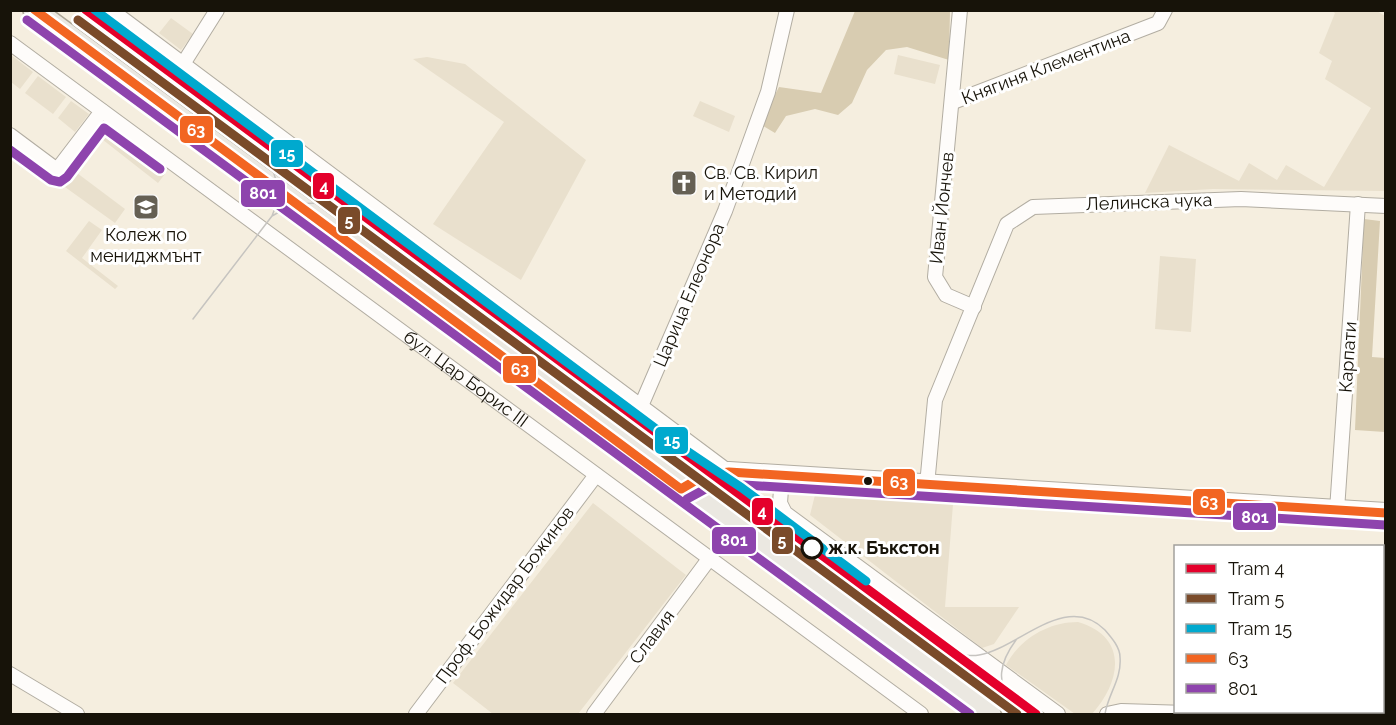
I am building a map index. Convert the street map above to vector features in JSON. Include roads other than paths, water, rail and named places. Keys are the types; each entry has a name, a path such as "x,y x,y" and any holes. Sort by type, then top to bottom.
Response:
{"main road":[{"path":"34,10 681,489 990,714"}],"street":[{"path":"111,10 729,472"},
{"path":"183,64 217,10"},
{"name":"Царица Елеонора","path":"641,406 725,211 768,92 787,10"},
{"name":"Иван Йончев","path":"960,10 935,277 946,295 974,307"},
{"name":"Княгиня Клементина","path":"953,102 1158,23 1165,10"},
{"name":"бул. Цар Борис III","path":"10,43 921,714"},
{"path":"10,135 57,170 102,111"},
{"name":"Лелинска чука","path":"974,307 1008,224 1033,207 1241,199 1386,206"},
{"name":"Карпати","path":"1337,510 1358,204"},
{"path":"927,485 935,400 974,307"},
{"path":"681,489 705,475 729,472 1386,513"},
{"name":"Проф. Божидар Божинов","path":"416,714 596,475"},
{"path":"782,476 780,503 785,513 1058,714"},
{"name":"Славия","path":"594,714 709,559"},
{"path":"10,674 77,714"},
{"path":"1107,714 1121,711 1174,713"},
{"path":"1188,713 1221,714"}],"tram line":[{"name":"4","path":"86,10 1036,714"},
{"name":"15","path":"95,10 675,443 742,488 866,581"},
{"name":"5","path":"78,20 1017,714"},
{"path":"259,147 270,164 276,180 277,197 272,216"},
{"path":"193,319 272,216 297,205 314,203 342,209"},
{"path":"947,650 967,655 979,655 1059,619 1074,616 1090,620 1105,630 1115,642 1120,653 1119,672 1105,714"},
{"path":"1012,706 1003,689 1002,673 1006,657 1016,640"}],"place":[{"name":"Св. Св. Кирил и Методий","path":"684,183"},
{"name":"Колеж по мениджмънт","path":"146,207"},
{"name":"ж.к. Бъкстон","path":"812,548"}]}
